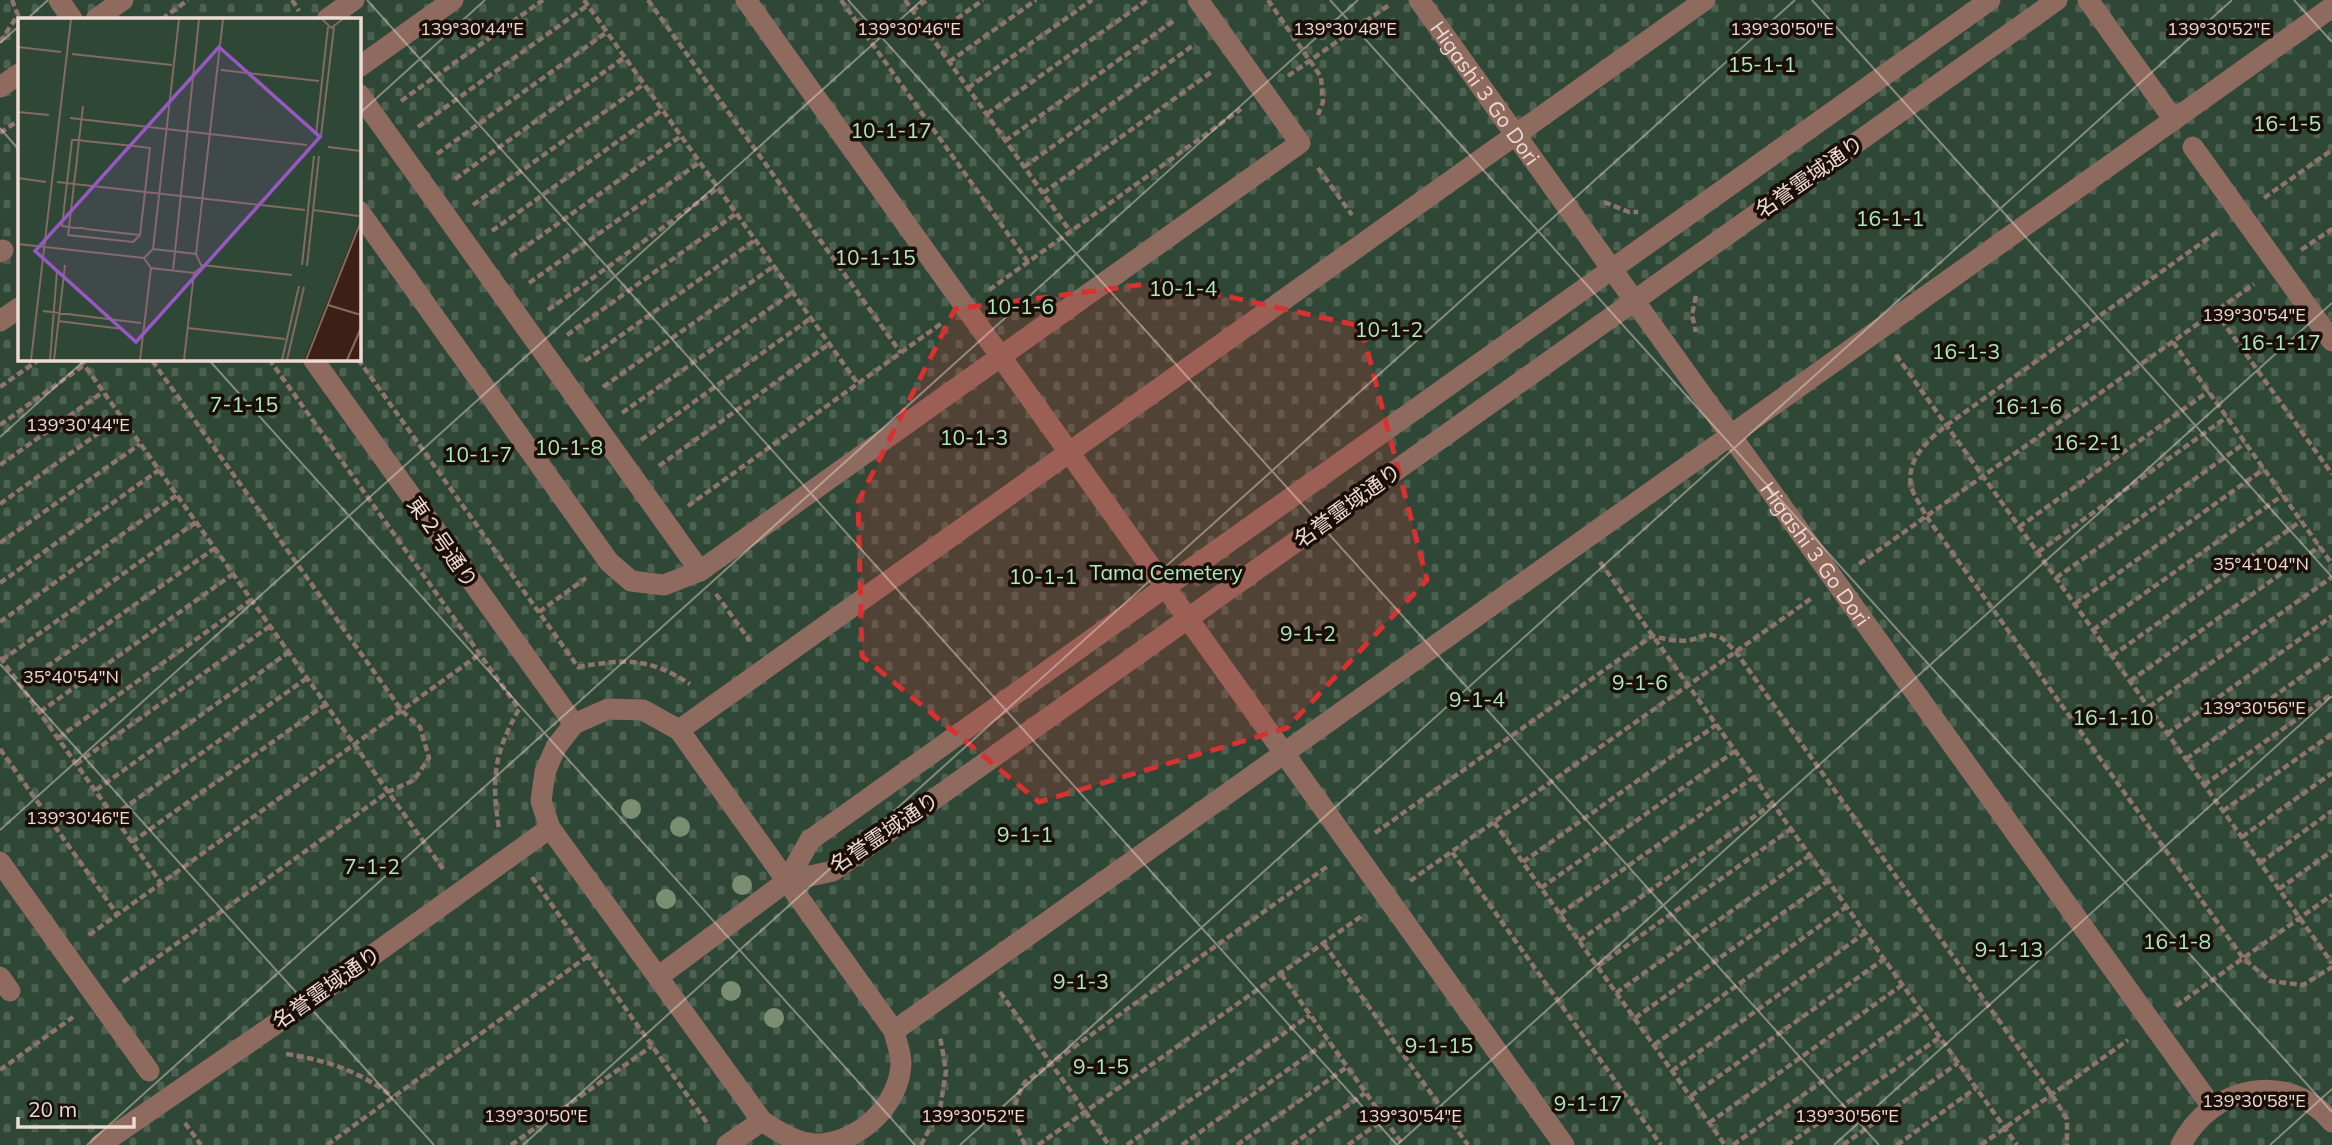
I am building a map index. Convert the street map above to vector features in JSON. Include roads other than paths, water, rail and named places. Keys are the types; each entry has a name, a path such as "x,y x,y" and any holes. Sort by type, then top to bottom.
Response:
{"street":[{"path":"59,0 71,18"},
{"path":"97,18 124,0"},
{"path":"328,18 354,0"},
{"path":"360,66 453,0"},
{"path":"746,0 1564,1145"},
{"name":"Higashi 3 Go Dori","path":"1419,0 2211,1107"},
{"path":"679,730 1705,0"},
{"name":"名誉霊域通り","path":"787,881 810,840 1990,0"},
{"name":"名誉霊域通り","path":"787,881 832,871 2057,0"},
{"path":"2088,0 2174,120"},
{"path":"360,212 609,562 631,581 664,585 699,571 1300,143 1199,1"},
{"path":"894,1031 2332,8"},
{"path":"0,88 18,75"},
{"path":"360,95 699,571"},
{"path":"2193,146 2332,341"},
{"path":"0,321 18,309"},
{"name":"東２号通り","path":"314,360 574,724"},
{"path":"608,709 643,710 679,730 894,1031 901,1063 895,1090 880,1113 870,1137 816,1144 788,1137 762,1121 550,828 541,801 545,772 556,747 574,724 608,709"},
{"name":"名誉霊域通り","path":"100,1145 306,1003 550,828"},
{"path":"0,862 149,1071"},
{"path":"658,977 787,881"},
{"path":"2181,1145 2198,1119 2211,1107 2243,1093 2261,1090 2296,1096 2329,1113"},
{"path":"727,1145 762,1121"}],"park label":[{"name":"15-1-1","path":"1762,64"},
{"name":"16-1-5","path":"2287,123"},
{"name":"10-1-17","path":"891,130"},
{"name":"16-1-1","path":"1890,218"},
{"name":"10-1-15","path":"875,257"},
{"name":"10-1-4","path":"1183,288"},
{"name":"10-1-6","path":"1020,306"},
{"name":"10-1-2","path":"1389,329"},
{"name":"16-1-17","path":"2280,342"},
{"name":"16-1-3","path":"1966,351"},
{"name":"7-1-15","path":"244,404"},
{"name":"16-1-6","path":"2028,406"},
{"name":"10-1-3","path":"974,437"},
{"name":"16-2-1","path":"2087,442"},
{"name":"10-1-8","path":"569,447"},
{"name":"10-1-7","path":"478,454"},
{"name":"Tama Cemetery","path":"1166,572"},
{"name":"10-1-1","path":"1043,576"},
{"name":"9-1-2","path":"1308,633"},
{"name":"9-1-6","path":"1640,682"},
{"name":"9-1-4","path":"1477,699"},
{"name":"16-1-10","path":"2113,717"},
{"name":"9-1-1","path":"1025,834"},
{"name":"7-1-2","path":"372,866"},
{"name":"16-1-8","path":"2177,941"},
{"name":"9-1-13","path":"2009,949"},
{"name":"9-1-3","path":"1081,981"},
{"name":"9-1-15","path":"1439,1045"},
{"name":"9-1-5","path":"1101,1066"},
{"name":"9-1-17","path":"1588,1103"}]}
